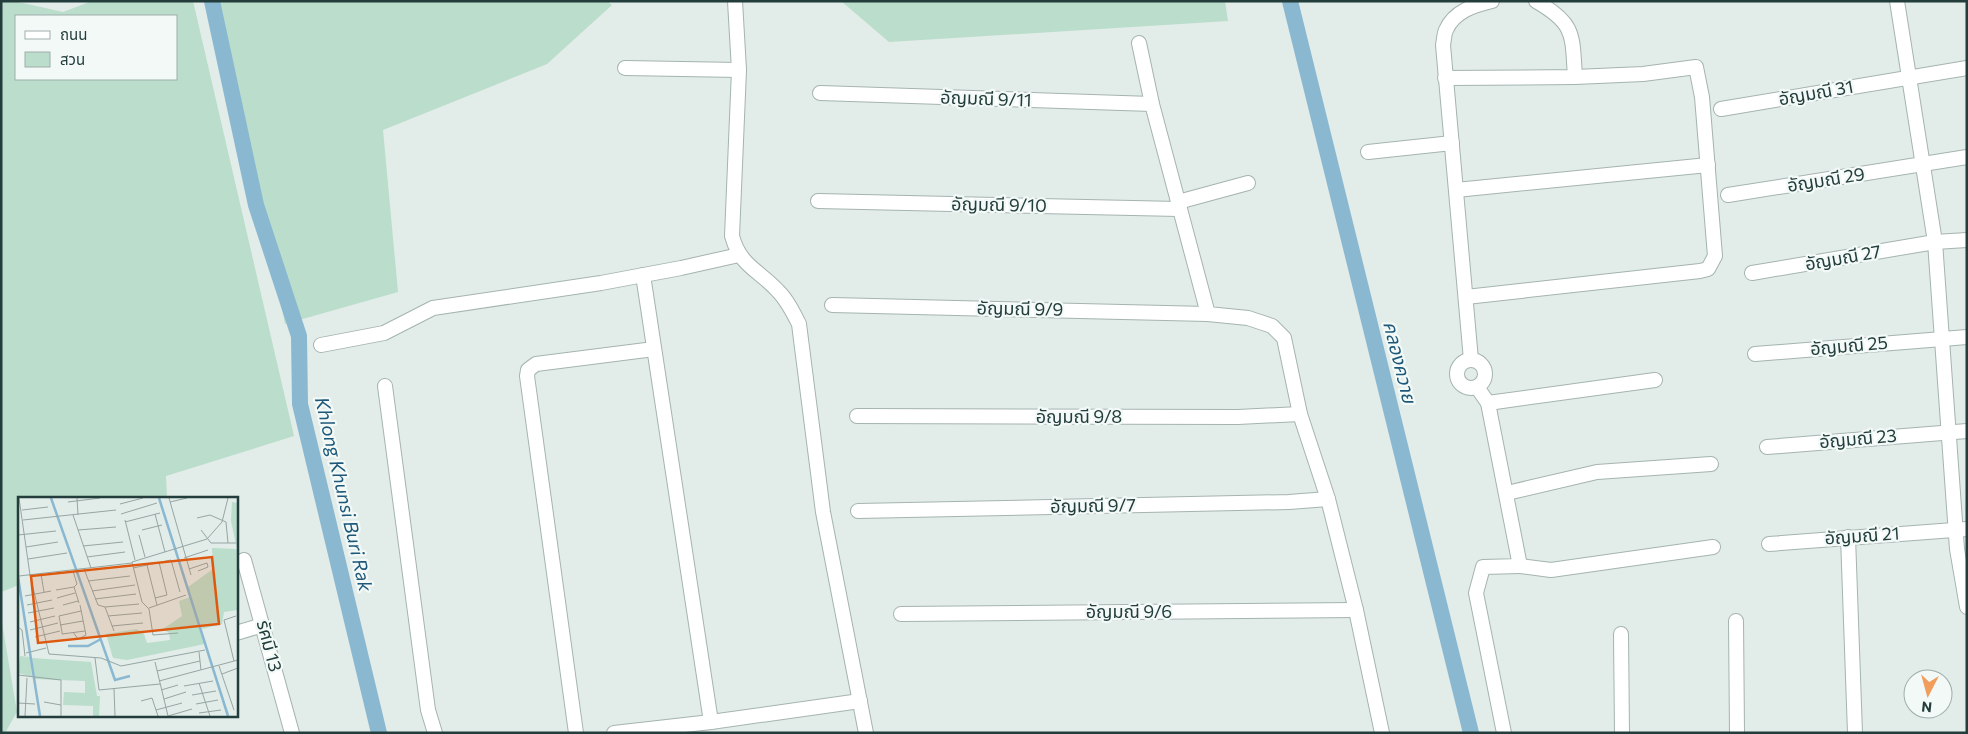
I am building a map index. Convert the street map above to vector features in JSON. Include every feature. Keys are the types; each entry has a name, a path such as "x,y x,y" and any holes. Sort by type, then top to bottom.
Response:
{"street":[{"path":"735,1 739,70 732,236 739,255 778,291 789,305 799,324 823,512 866,733"},
{"path":"1471,360 1443,45 1446,30 1456,17 1472,6 1492,1"},
{"path":"1536,1 1555,12 1568,26 1572,43 1575,78"},
{"path":"1897,1 1935,242 1949,432 1961,529 1957,549 1967,607"},
{"path":"1139,43 1152,104 1208,314"},
{"path":"1446,78 1575,78 1643,74 1696,67 1702,97 1715,256 1708,269 1466,297"},
{"path":"625,68 739,70"},
{"name":"อัญมณี 31","path":"1721,110 1967,68"},
{"name":"อัญมณี 9/11","path":"820,93 1152,104"},
{"path":"1368,152 1452,143"},
{"name":"อัญมณี 29","path":"1728,195 1967,157"},
{"path":"1456,190 1708,165"},
{"name":"อัญมณี 9/10","path":"818,201 1179,205 1248,183"},
{"name":"อัญมณี 27","path":"1752,273 1935,242 1967,240"},
{"path":"320,345 384,332 433,308 601,283 739,255"},
{"path":"643,275 710,722"},
{"name":"อัญมณี 9/9","path":"832,305 1208,314 1248,318 1272,326 1284,338 1300,414 1328,499 1356,610 1382,733"},
{"name":"อัญมณี 25","path":"1755,354 1967,337"},
{"path":"576,733 527,376 528,370 536,364 654,349"},
{"path":"1471,360 1480,363 1485,370 1484,380 1477,387 1473,389 1463,387 1457,379 1457,370 1462,362 1471,360"},
{"path":"1488,403 1655,380"},
{"path":"385,386 428,710 435,733"},
{"path":"1477,387 1488,403 1520,566"},
{"name":"อัญมณี 9/8","path":"857,416 1238,417 1300,414"},
{"name":"อัญมณี 23","path":"1767,447 1967,431"},
{"path":"1507,493 1597,472 1711,464"},
{"name":"อัญมณี 9/7","path":"858,511 1279,502 1328,499"},
{"name":"อัญมณี 21","path":"1769,544 1961,529"},
{"path":"1848,537 1855,733"},
{"path":"1504,733 1476,594 1483,567 1520,566 1551,570 1713,547"},
{"name":"รัศมี 13","path":"244,560 292,733"},
{"name":"อัญมณี 9/6","path":"901,614 1356,610"},
{"path":"1736,621 1737,733"},
{"path":"238,632 263,625"},
{"path":"1621,634 1622,733"},
{"path":"614,733 860,701"}],"green space":[{"path":"1,1 14,1 63,12 92,1 193,1 294,436 166,476 167,497 18,497 18,585 1,592"},
{"path":"217,1 607,1 612,5 547,64 383,130 398,292 285,324"},
{"path":"841,1 1225,1 1228,21 889,42"},
{"path":"1,617 17,712 5,733 1,733"}],"waterway":[{"name":"Khlong Khunsi Buri Rak","path":"212,1 256,205 299,336 300,404 379,733"},
{"name":"คลองควาย","path":"1290,1 1471,733"}]}
